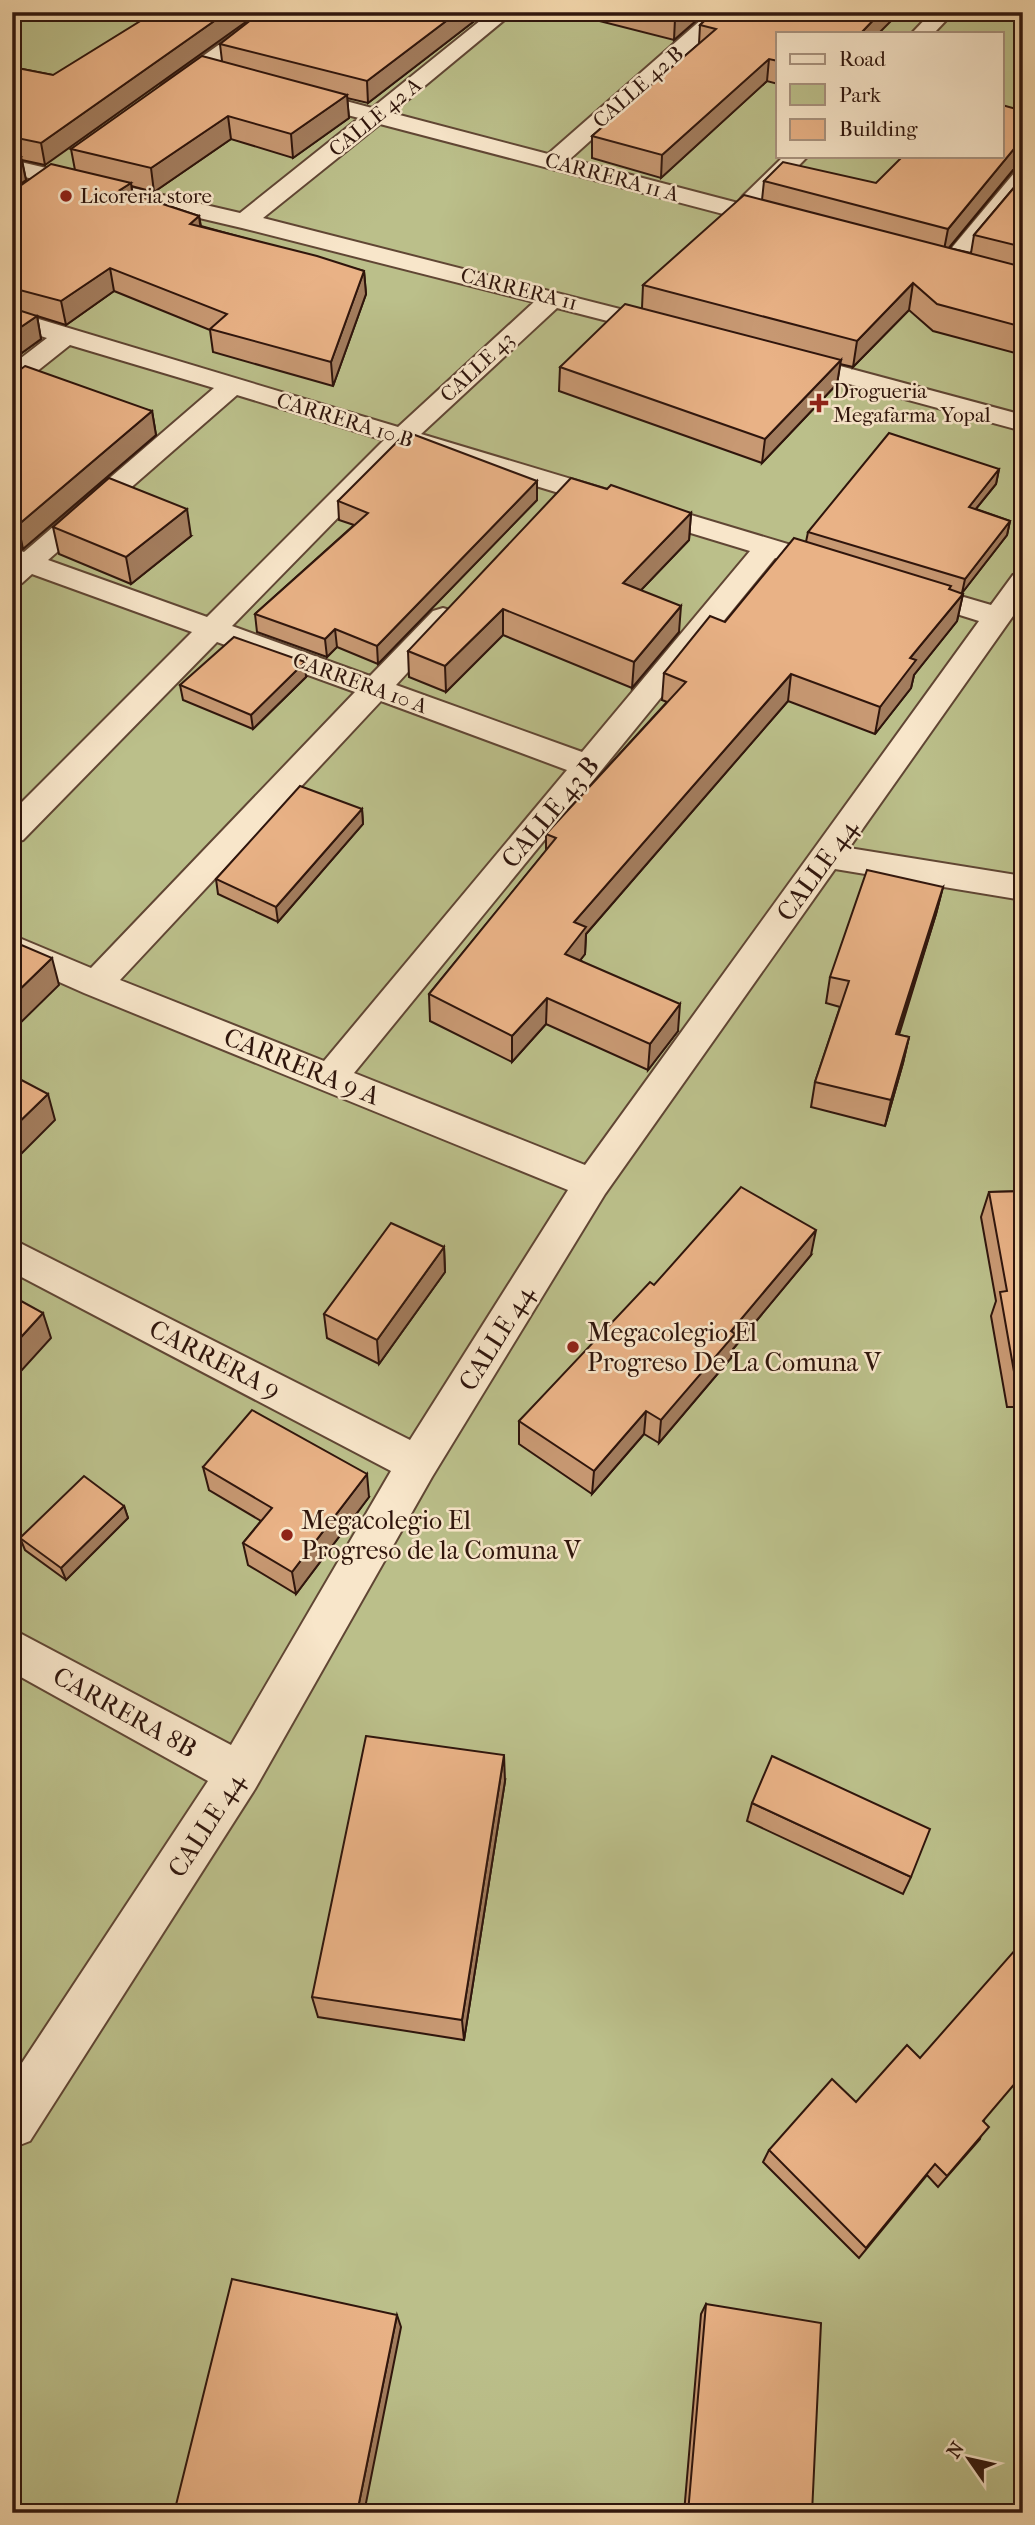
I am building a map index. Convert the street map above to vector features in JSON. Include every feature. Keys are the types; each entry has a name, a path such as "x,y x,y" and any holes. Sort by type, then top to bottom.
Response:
{"street":[{"path":"147,107 279,12"},
{"name":"CALLE 42 A","path":"245,221 504,12"},
{"name":"CALLE 42 B","path":"553,162 723,12"},
{"path":"923,32 944,12"},
{"path":"201,69 226,76"},
{"name":"CARRERA 11 A","path":"276,89 805,229"},
{"path":"740,211 795,158"},
{"path":"41,183 72,161"},
{"name":"CARRERA 11","path":"12,167 41,183 245,221 687,333"},
{"path":"949,267 1023,177"},
{"path":"923,260 974,273"},
{"name":"CALLE 43","path":"12,832 402,437 553,298"},
{"name":"CARRERA 10 B","path":"12,319 402,437 559,497 768,548 999,617"},
{"path":"12,378 66,335"},
{"path":"768,355 1023,423"},
{"path":"18,566 232,386"},
{"name":"CALLE 43 B","path":"331,1077 768,548"},
{"name":"CARRERA 10 A","path":"18,566 212,629 589,766"},
{"name":"CALLE 44","path":"14,2118 239,1774 417,1464 592,1184 1023,581"},
{"path":"96,984 462,598"},
{"path":"827,856 1023,888"},
{"name":"CARRERA 9 A","path":"12,947 96,984 592,1184"},
{"name":"CARRERA 9","path":"12,1254 417,1464"},
{"name":"CARRERA 8B","path":"12,1649 239,1774"}],"green space":[{"path":"12,12 1023,12 1023,2513 12,2513"}],"building":[{"path":"155,12 227,12 41,143 12,137 12,67 53,75"},
{"path":"261,12 458,12 367,81 220,44"},
{"path":"650,12 682,12 675,19"},
{"path":"714,12 881,12 862,32 776,32 776,61 769,59 662,155 592,136 716,29 700,25"},
{"path":"202,56 347,95 291,134 228,116 151,168 71,149"},
{"path":"1004,106 1023,111 1023,144 1018,144 948,229 764,181 783,162 876,183 901,158 1004,158"},
{"path":"12,155 21,157 12,164"},
{"path":"51,164 131,183 120,190 199,216 190,224 317,256 364,271 331,362 210,329 227,314 110,268 61,301 12,288 12,190"},
{"path":"1023,177 1023,247 974,235"},
{"path":"744,195 1023,267 1023,327 937,304 913,283 857,341 643,285"},
{"path":"625,304 841,360 765,439 560,367"},
{"path":"12,308 37,316 12,333"},
{"path":"25,366 152,411 18,525 12,524 12,376"},
{"path":"407,432 537,481 377,646 335,629 325,639 255,614 368,513 338,501"},
{"path":"889,433 999,469 969,507 1010,521 965,579 808,532"},
{"path":"109,478 187,509 126,557 53,527"},
{"path":"571,478 607,489 611,485 691,513 623,583 681,606 634,662 503,609 445,666 408,651"},
{"path":"794,538 951,586 949,589 963,594 910,658 916,660 880,707 791,674 574,922 586,927 565,954 680,1004 650,1044 547,998 512,1036 429,994 556,838 546,834 686,682 664,673 710,616 725,622"},
{"path":"234,637 305,662 251,715 180,685"},
{"path":"300,786 362,809 276,907 216,879"},
{"path":"867,870 943,887 896,1034 909,1037 891,1100 815,1082 849,981 830,977"},
{"path":"12,941 52,958 12,997"},
{"path":"12,1075 48,1094 12,1129"},
{"path":"741,1187 816,1230 731,1331 735,1334 661,1420 646,1411 594,1471 519,1421 650,1282 654,1285"},
{"path":"1023,1191 1023,1383 1016,1383 1000,1292 1007,1291 989,1192"},
{"path":"391,1223 444,1247 377,1340 324,1314"},
{"path":"12,1296 43,1313 12,1347"},
{"path":"252,1410 367,1474 292,1572 243,1543 272,1508 203,1467"},
{"path":"84,1476 124,1506 61,1568 20,1538"},
{"path":"366,1736 504,1755 462,2020 312,1997"},
{"path":"772,1756 930,1829 911,1877 752,1803"},
{"path":"1023,1941 1023,2074 983,2121 989,2127 947,2176 935,2164 866,2248 769,2150 832,2079 856,2102 907,2045 920,2058"},
{"path":"232,2279 397,2315 357,2513 174,2513"},
{"path":"706,2304 821,2323 812,2513 688,2513"}],"place":[{"name":"Licoreria store","path":"66,196"},
{"name":"Drogueria Megafarma Yopal","path":"819,403"},
{"name":"Megacolegio El Progreso De La Comuna V","path":"573,1347"},
{"name":"Megacolegio El Progreso de la Comuna V","path":"287,1535"}]}
